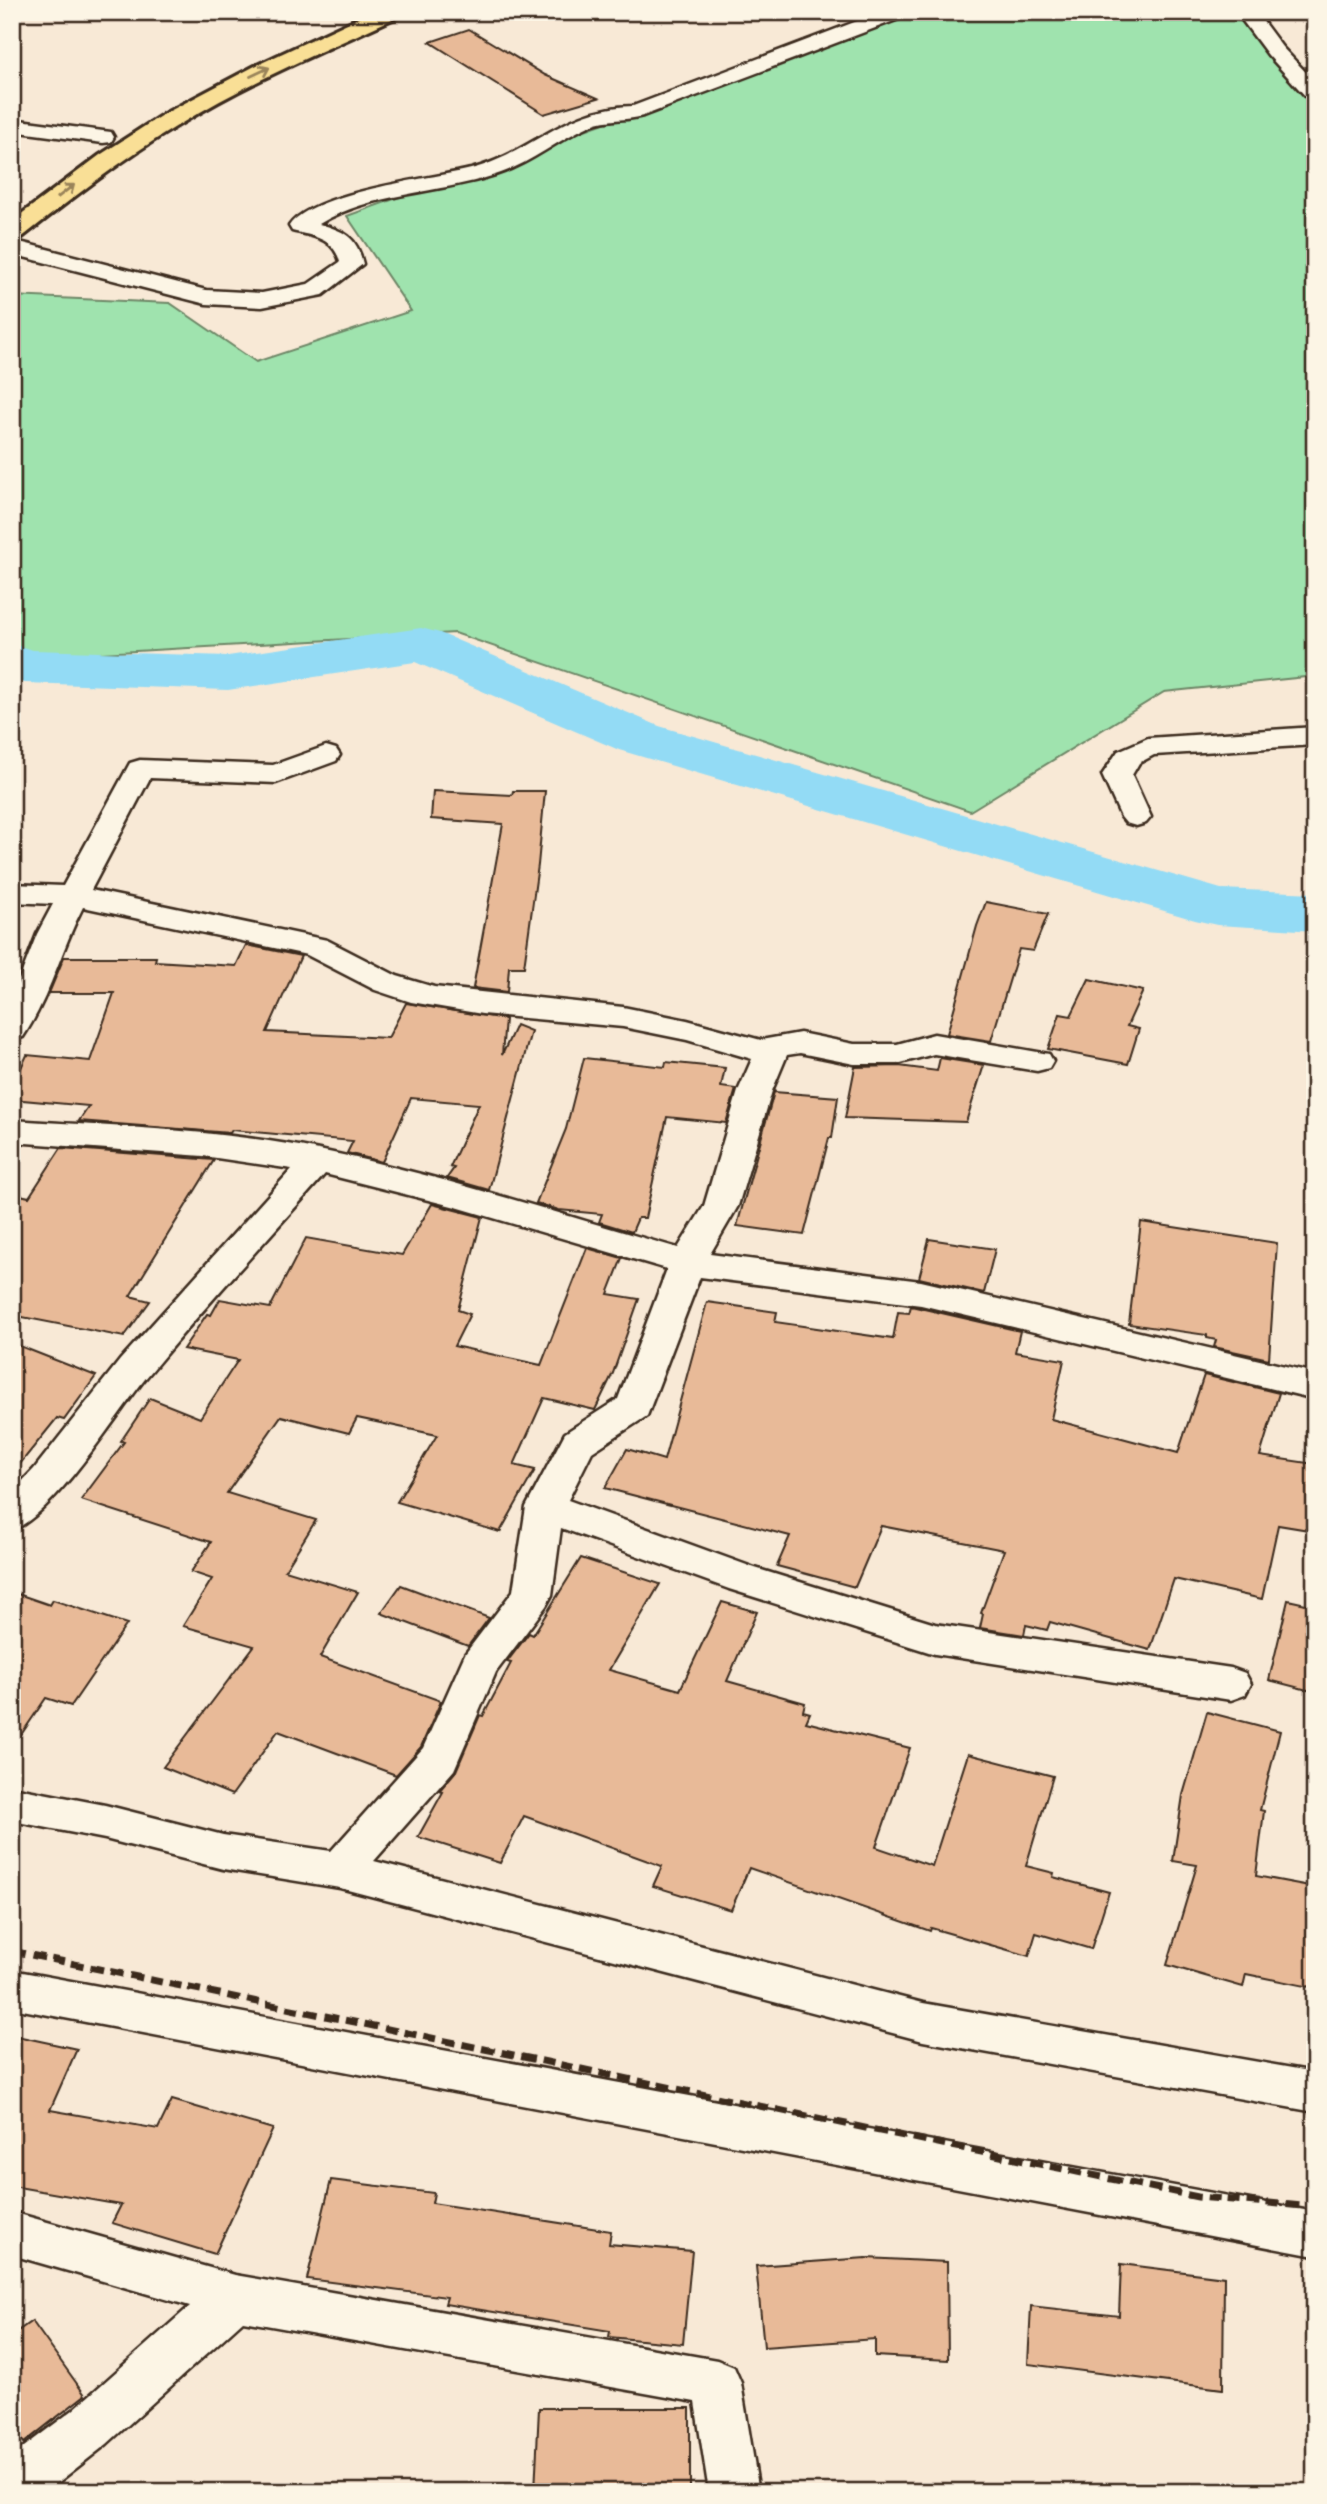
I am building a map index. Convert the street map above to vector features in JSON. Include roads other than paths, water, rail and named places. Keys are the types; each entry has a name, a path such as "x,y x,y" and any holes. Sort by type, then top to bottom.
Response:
{"main road":[{"path":"71,158 181,90 343,12"},
{"path":"12,233 121,152 203,102 389,12"}],"street":[{"path":"12,247 206,297 262,300 315,289 352,264 348,248 331,234 300,226 308,220 340,205 508,164 591,117 636,112 900,12"},
{"path":"1246,12 1275,51 1315,95"},
{"path":"12,125 103,137"},
{"path":"1136,817 1117,775 1128,757 1148,747 1315,736"},
{"path":"12,1030 35,985 53,934 140,769 276,774 326,755"},
{"path":"12,893 75,896 316,947 344,959 372,979 412,992 604,1014 680,1027 771,1054"},
{"path":"340,1870 439,1758 479,1665 532,1595 545,1507 578,1443 634,1407 687,1263 721,1206 755,1090 773,1046 800,1043 854,1054 897,1054 934,1044 1037,1061"},
{"path":"12,1131 202,1145 318,1161 461,1197 687,1263 922,1293 1315,1386"},
{"path":"12,1516 47,1479 133,1369 318,1161"},
{"path":"545,1507 743,1579 935,1639 1231,1685"},
{"path":"12,1804 105,1822 223,1852 340,1870 923,2022 1315,2092"},
{"path":"12,1989 1315,2234"},
{"path":"12,2233 235,2297 717,2383 734,2492"},
{"path":"12,2487 90,2427 235,2297"}],"waterway":[{"path":"12,661 25,666 228,673 421,645 639,738 1217,907 1315,912"}],"railway":[{"path":"12,1951 1198,2197 1315,2207"}]}
